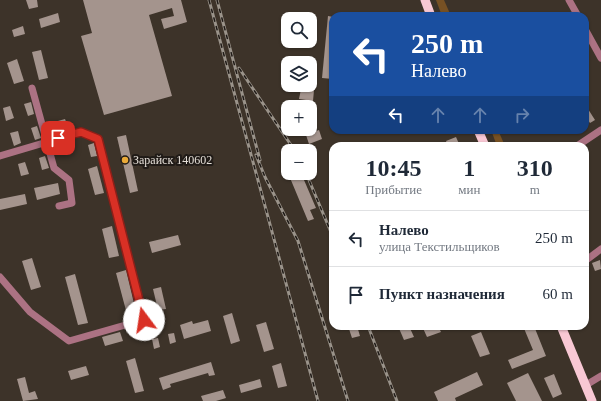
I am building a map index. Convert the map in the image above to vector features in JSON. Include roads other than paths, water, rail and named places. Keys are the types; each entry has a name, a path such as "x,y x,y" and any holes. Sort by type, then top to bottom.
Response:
{"main road":[{"path":"425,0 430,12"},
{"path":"563,330 592,401"}],"street":[{"path":"569,0 576,12"},
{"path":"589,36 601,58"},
{"path":"32,88 54,168 70,180 72,203 58,206"},
{"path":"582,142 601,130"},
{"path":"0,156 81,132 98,139 144,320 69,341 30,312 0,277"},
{"path":"589,258 601,249"},
{"path":"586,385 601,376"}],"railway":[{"path":"209,0 318,401"},
{"path":"217,0 260,160"},
{"path":"239,68 290,144"},
{"path":"256,155 265,177 298,241 348,401"},
{"path":"309,180 329,228"},
{"path":"370,330 397,401"}],"place":[{"name":"Зарайск 140602","path":"125,160"}]}
